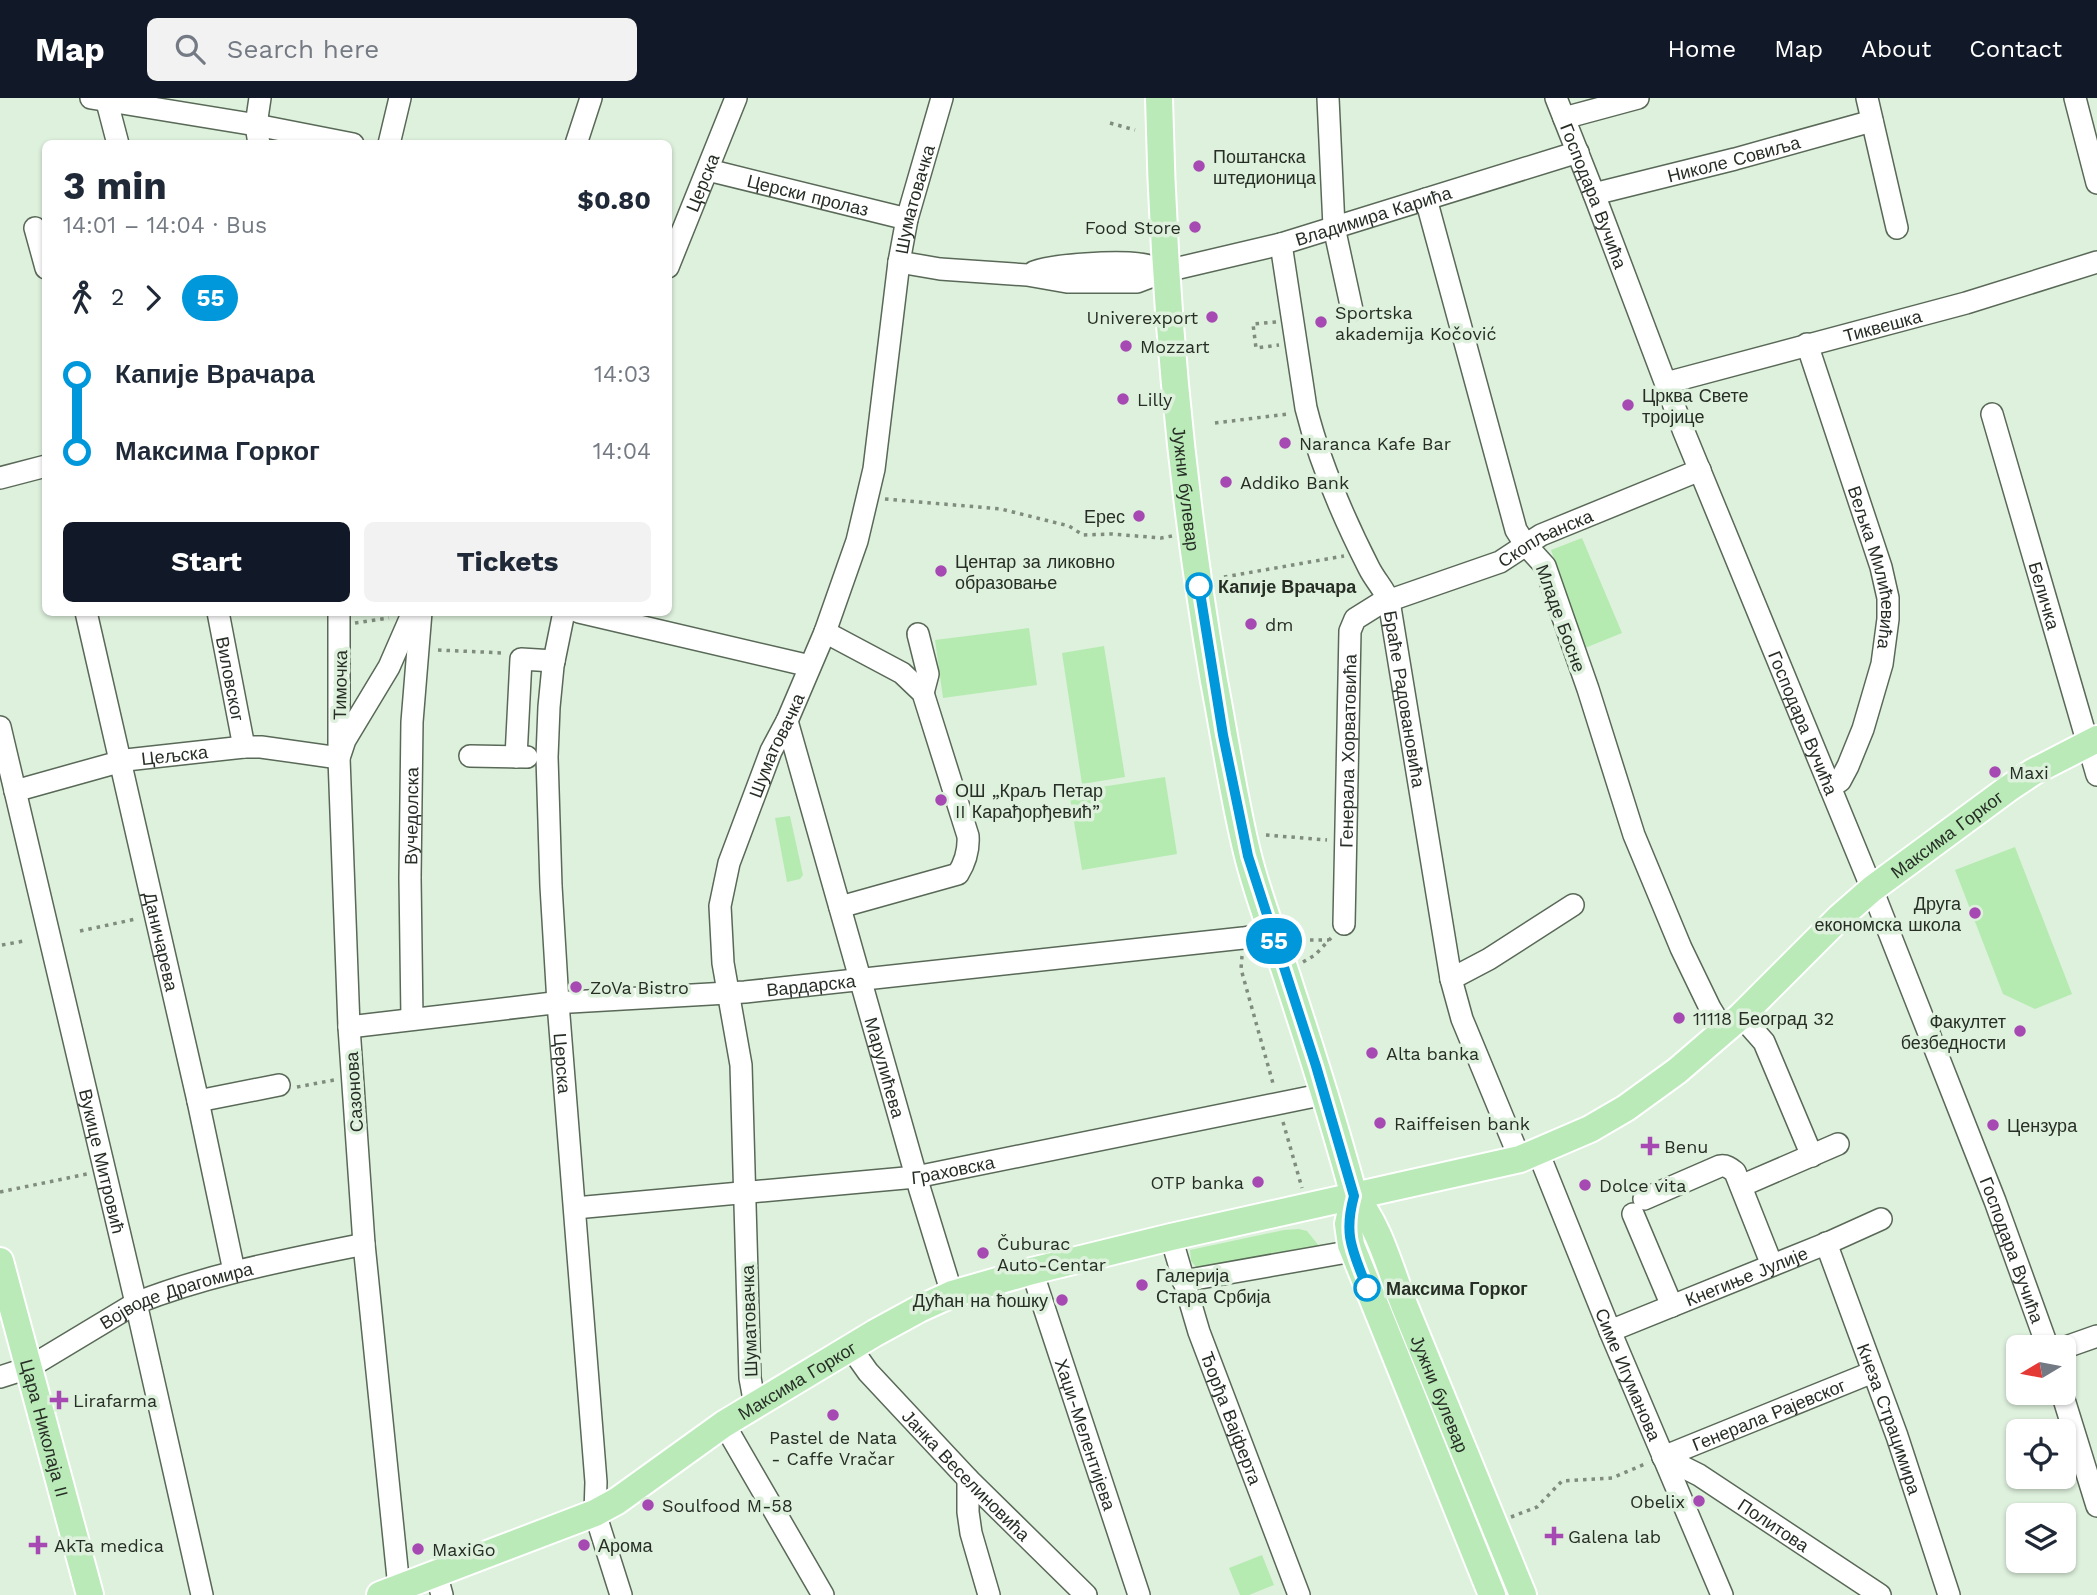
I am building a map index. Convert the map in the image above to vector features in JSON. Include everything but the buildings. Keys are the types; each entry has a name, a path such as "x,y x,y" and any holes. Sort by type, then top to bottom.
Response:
{"main road":[{"name":"Јужни булевар","path":"1159,98 1166,271 1176,395 1198,580 1238,815 1248,856 1325,1094 1354,1196 1373,1223 1523,1595"},
{"name":"Максима Горког","path":"389,1591 439,1584 595,1513 617,1501 724,1424 755,1405 919,1309 953,1294 1032,1271 1171,1237 1529,1155 1608,1120 1677,1071 1732,1023 1872,889 2009,788 2092,741"},
{"name":"Јужни булевар","path":"1354,1196 1348,1224 1353,1251 1492,1595"},
{"name":"Цара Николаја II","path":"0,1261 90,1595"}],"street":[{"path":"258,134 260,98"},
{"path":"390,140 400,98"},
{"path":"577,140 591,98"},
{"name":"Церска","path":"672,257 736,98"},
{"name":"Шуматовачка","path":"755,1405 750,1378 741,1065 721,939 722,890 729,863 771,751 787,721 825,632 869,498 899,262 907,219 943,98"},
{"path":"1328,98 1334,227 1352,310"},
{"name":"Господара Вучића","path":"1556,98 1665,383 1872,889 1995,1201 2043,1335"},
{"path":"1564,118 1638,98"},
{"path":"1867,98 1897,228"},
{"path":"2075,98 2097,183"},
{"path":"99,100 258,134 315,140"},
{"path":"99,100 116,140"},
{"name":"Николе Совиља","path":"1594,194 1872,121"},
{"name":"Владимира Карића","path":"1166,271 1281,244 1578,152"},
{"name":"Церски пролаз","path":"708,170 907,219"},
{"name":"Младе Босне","path":"1426,199 1513,522 1519,537 1541,560 1549,576 1634,835 1681,948 1710,1008 1764,1042 1812,1156"},
{"path":"34,228 42,255"},
{"name":"Браће Радовановића","path":"1281,244 1312,434 1343,526 1389,601 1451,979 1462,1019 1529,1155"},
{"path":"899,262 940,269 1027,275 1054,267 1108,264 1153,266 1166,271"},
{"name":"Тиквешка","path":"1665,383 1966,303 2097,262"},
{"name":"Вељка Милићевића","path":"1807,344 1881,567 1888,598 1887,637 1876,688 1845,774 1830,787"},
{"name":"Беличка","path":"1992,414 2092,741 2097,775"},
{"path":"0,478 42,468"},
{"name":"Скопљанска","path":"1389,601 1500,562 1541,535 1700,470"},
{"name":"Генерала Хорватовића","path":"1339,929 1350,631 1355,618 1389,601"},
{"name":"Даничарева","path":"87,616 198,1101 234,1271"},
{"name":"Виловског","path":"219,616 244,747"},
{"name":"Сазонова","path":"389,1591 349,1027 339,758 345,740 389,667 414,616"},
{"name":"Вучедолска","path":"412,1020 410,878 412,722 418,649 415,616"},
{"name":"Церска","path":"563,616 554,661 549,707 547,757 551,886 596,1482 595,1513 621,1595"},
{"path":"596,616 810,666"},
{"name":"Тимочка","path":"339,758 343,618"},
{"path":"825,632 902,673 923,693 968,836 968,849 958,874 840,907"},
{"path":"918,634 928,674 923,693"},
{"path":"516,757 521,659 554,661"},
{"name":"Марулићева","path":"787,721 916,1177 953,1294"},
{"name":"Вукице Митровић","path":"0,727 202,1595"},
{"name":"Цељска","path":"15,791 140,757 261,747 339,758"},
{"path":"470,756 547,757"},
{"path":"1451,979 1489,959 1573,905"},
{"name":"Вардарска","path":"349,1027 558,1003 729,993 860,980 1272,933"},
{"path":"198,1101 279,1086"},
{"name":"Граховска","path":"575,1208 916,1177 1325,1094"},
{"path":"1741,1186 1838,1144"},
{"name":"Симе Игуманова","path":"1529,1155 1610,1331 1722,1595"},
{"path":"1672,1306 1638,1206 1724,1166 1735,1172 1772,1265"},
{"name":"Кнегиње Јулије","path":"1610,1331 1881,1219"},
{"name":"Ђорђа Вајферта","path":"1171,1237 1203,1345 1299,1595"},
{"name":"Кнеза Страцимира","path":"1826,1243 1917,1496 1949,1595"},
{"name":"Војводе Драгомира","path":"0,1377 28,1368 136,1303 234,1271 364,1244"},
{"path":"1183,1282 1353,1251"},
{"name":"Хаџи-Мелентијева","path":"1032,1271 1139,1595"},
{"path":"2076,1343 2097,1336"},
{"name":"Јанка Веселиновића","path":"851,1348 868,1372 968,1479 1086,1595"},
{"name":"Генерала Рајевског","path":"1663,1457 1873,1372"},
{"path":"2067,1405 2097,1506"},
{"path":"724,1424 823,1595"},
{"name":"Политова","path":"1663,1457 1699,1475 1880,1595"},
{"path":"968,1479 971,1533 989,1595"}],"path":[{"path":"1110,123 1135,130"},
{"path":"1284,321 1254,324 1256,348 1288,345"},
{"path":"1215,423 1299,412"},
{"path":"869,498 1002,509 1069,526 1083,535 1112,534 1161,538 1176,535"},
{"path":"1223,577 1343,555 1350,562 1364,558"},
{"path":"343,618 372,616"},
{"path":"418,649 489,653"},
{"path":"1266,835 1330,840"},
{"path":"80,931 155,915"},
{"path":"1285,971 1315,955 1339,929"},
{"path":"1242,938 1241,969 1307,1207"},
{"path":"2,945 23,940"},
{"path":"1310,940 1329,940"},
{"path":"279,1086 285,1090 353,1077"},
{"path":"0,1192 87,1174"},
{"path":"1494,1524 1536,1507 1562,1481 1612,1478 1663,1457"}],"green space":[{"path":"1582,538 1622,633 1585,648 1551,550"},
{"path":"1029,628 1037,685 943,698 935,640"},
{"path":"1104,646 1125,777 1082,784 1062,653"},
{"path":"1165,777 1177,854 1082,870 1069,792"},
{"path":"790,816 803,875 800,879 787,882 775,818"},
{"path":"2015,847 2072,994 2035,1009 2003,994 1955,870"},
{"path":"1299,1229 1307,1231 1319,1246 1197,1268 1191,1261 1190,1250"},
{"path":"1262,1555 1274,1585 1249,1595 1240,1595 1229,1568"}],"bus line":[{"name":"55","path":"1199,586 1238,815 1248,856 1316,1066 1354,1196 1348,1231 1367,1288"}],"place":[{"name":"Поштанска штедионица","path":"1199,166"},
{"name":"Food Store","path":"1195,227"},
{"name":"Univerexport","path":"1212,317"},
{"name":"Sportska akademija Kočović","path":"1321,322"},
{"name":"Mozzart","path":"1126,346"},
{"name":"Lilly","path":"1123,399"},
{"name":"Црква Свете тројице","path":"1628,405"},
{"name":"Naranca Kafe Bar","path":"1285,443"},
{"name":"Addiko Bank","path":"1226,482"},
{"name":"Ерес","path":"1139,516"},
{"name":"Центар за ликовно образовање","path":"941,571"},
{"name":"Капије Врачара","path":"1199,586"},
{"name":"dm","path":"1251,624"},
{"name":"Maxi","path":"1995,772"},
{"name":"ОШ „Краљ Петар II Карађорђевић”","path":"941,800"},
{"name":"Друга економска школа","path":"1975,913"},
{"name":"ZoVa Bistro","path":"576,987"},
{"name":"11118 Београд 32","path":"1679,1018"},
{"name":"Факултет безбедности","path":"2020,1031"},
{"name":"Alta banka","path":"1372,1053"},
{"name":"Raiffeisen bank","path":"1380,1123"},
{"name":"Цензура","path":"1993,1125"},
{"name":"Benu","path":"1650,1146"},
{"name":"OTP banka","path":"1258,1182"},
{"name":"Dolce vita","path":"1585,1185"},
{"name":"Čuburac Auto-Centar","path":"983,1253"},
{"name":"Галерија Стара Србија","path":"1142,1285"},
{"name":"Максима Горког","path":"1367,1288"},
{"name":"Дућан на ћошку","path":"1062,1300"},
{"name":"Lirafarma","path":"59,1400"},
{"name":"Pastel de Nata - Caffe Vračar","path":"833,1415"},
{"name":"Obelix","path":"1699,1501"},
{"name":"Soulfood M-58","path":"648,1505"},
{"name":"Galena lab","path":"1554,1536"},
{"name":"AkTa medica","path":"38,1545"},
{"name":"Арома","path":"584,1545"},
{"name":"MaxiGo","path":"418,1549"}]}
